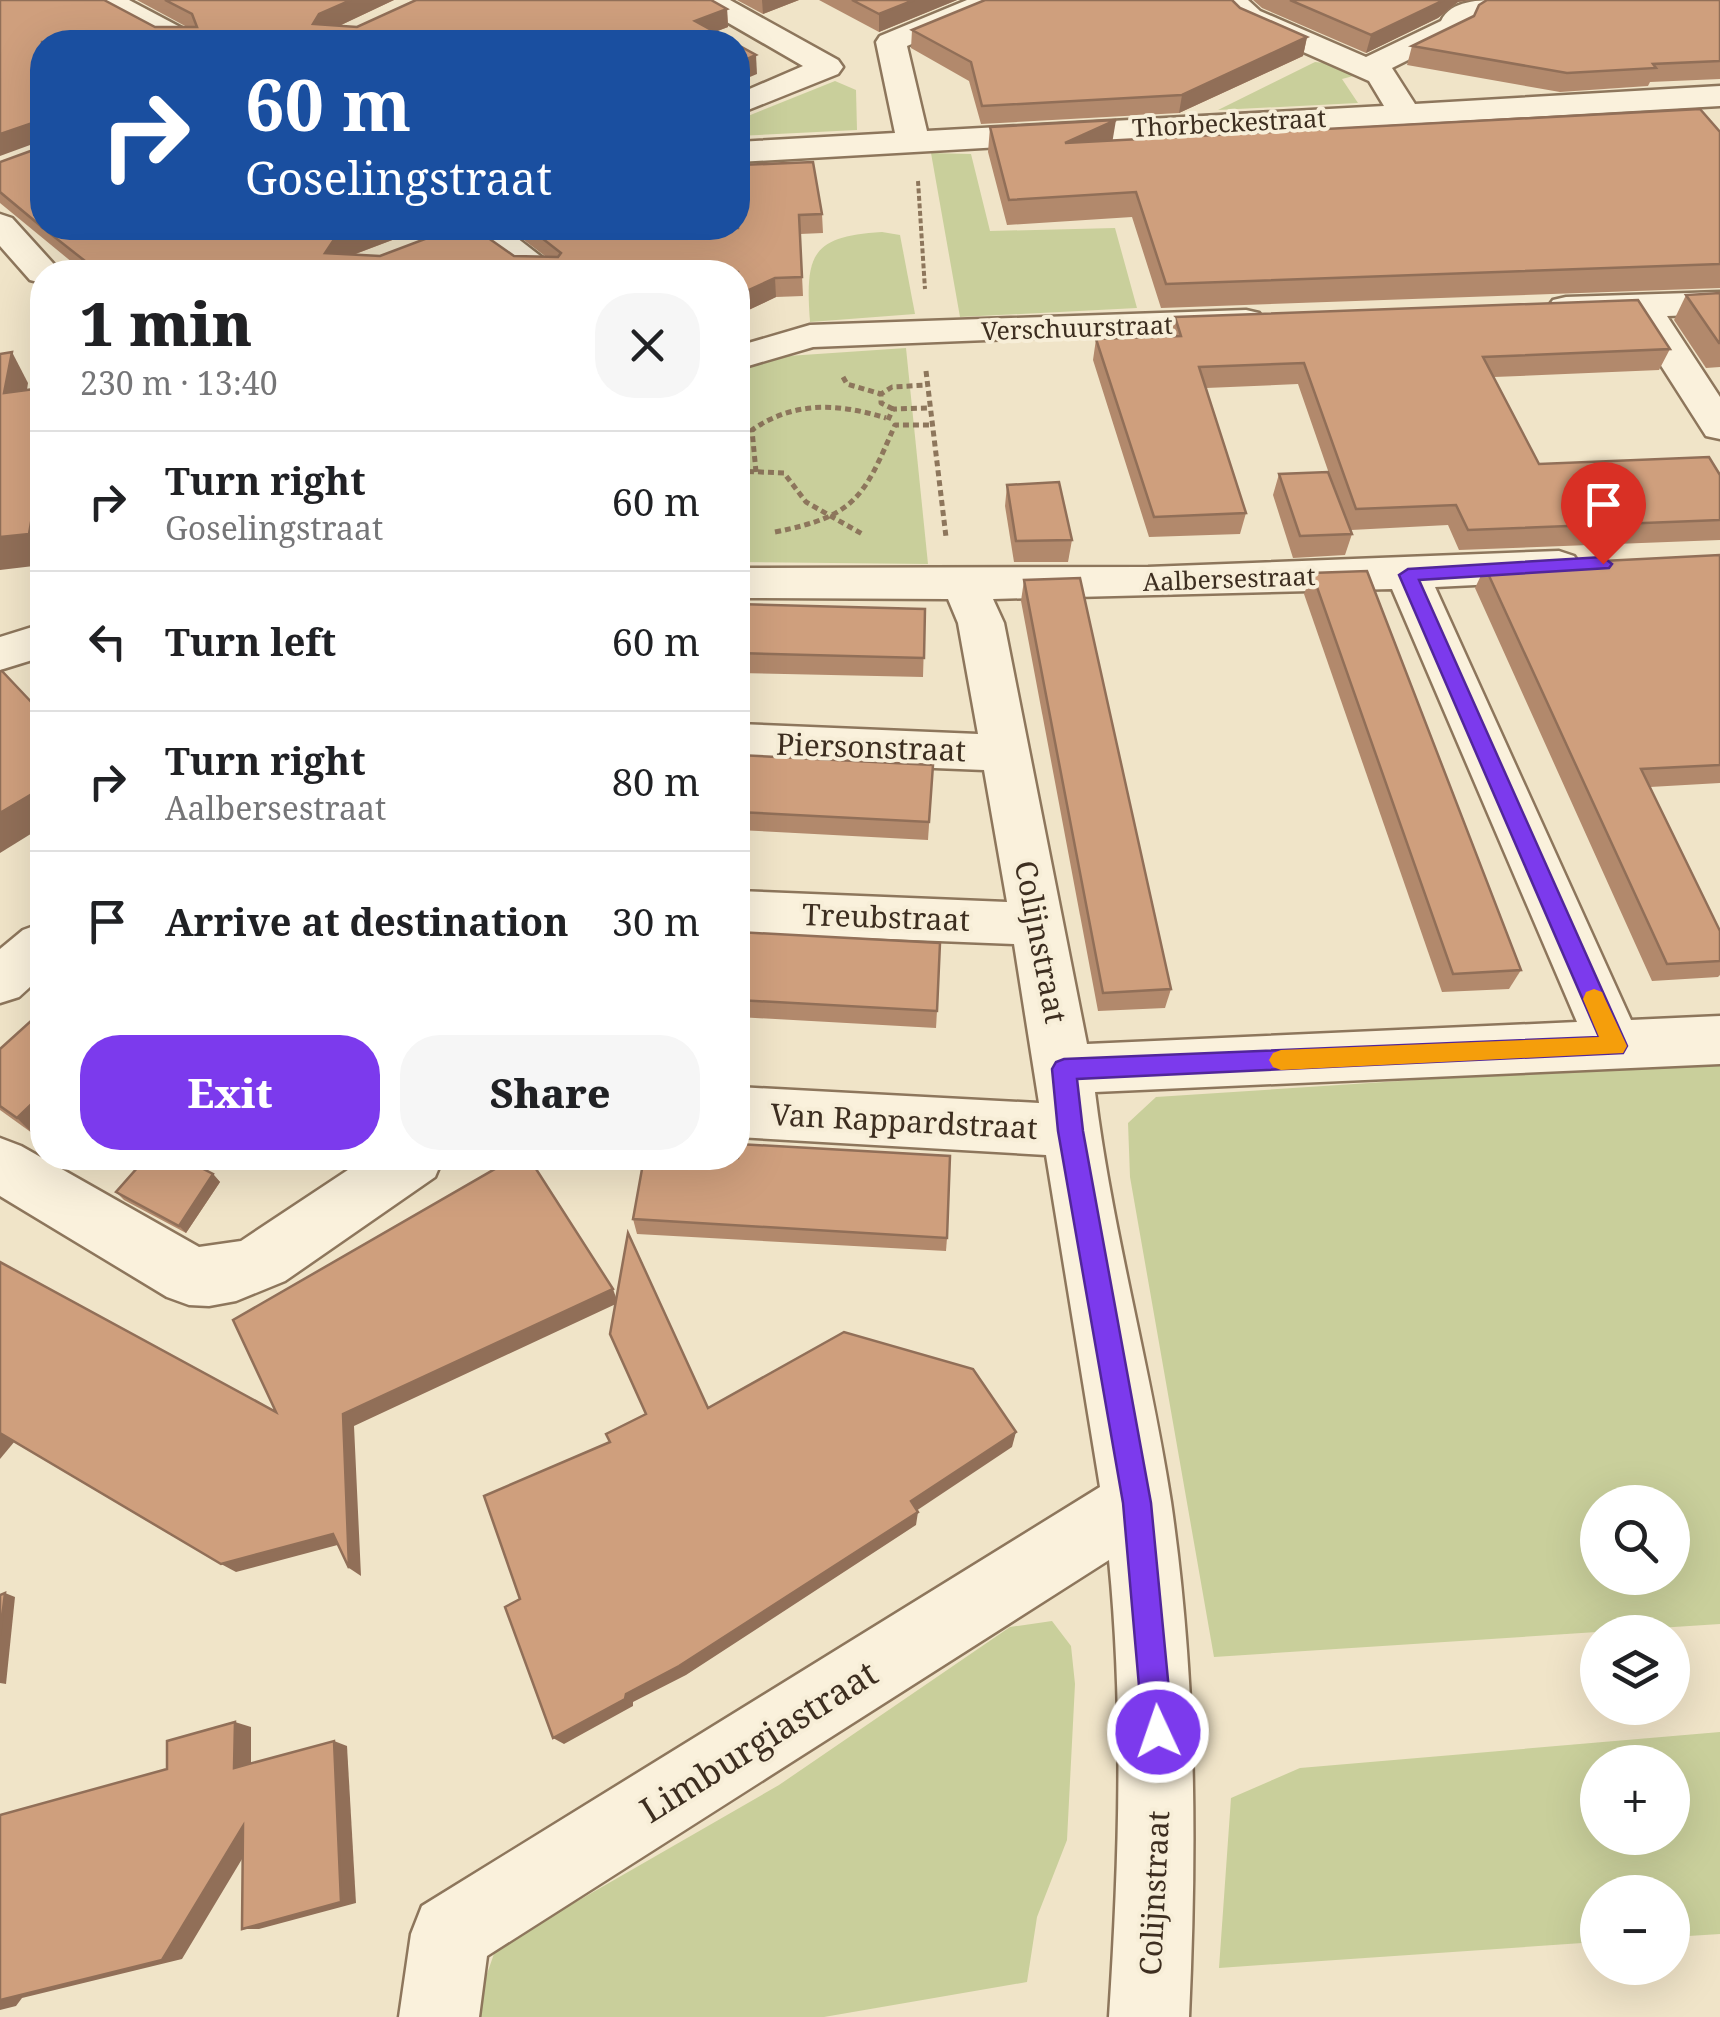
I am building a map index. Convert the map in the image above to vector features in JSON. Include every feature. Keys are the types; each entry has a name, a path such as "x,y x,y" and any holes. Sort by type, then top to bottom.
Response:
{"street":[{"path":"106,0 163,30"},
{"path":"708,0 827,67 750,101"},
{"path":"913,140 891,42 992,0"},
{"path":"1231,0 1249,17 1381,75 1405,114"},
{"path":"1367,69 1455,24 1456,17 1486,0"},
{"name":"Thorbeckestraat","path":"750,151 1720,96"},
{"path":"0,225 31,260"},
{"path":"499,240 526,260"},
{"path":"1522,310 1720,303"},
{"path":"1641,305 1720,426"},
{"name":"Verschuurstraat","path":"750,354 810,336 1285,320"},
{"name":"Aalbersestraat","path":"750,583 965,586 1408,575 1603,564"},
{"path":"1408,575 1615,1046"},
{"name":"Colijnstraat","path":"965,586 982,623 1137,1503 1156,1695 1160,1816 1149,2017"},
{"path":"0,654 30,644"},
{"name":"Piersonstraat","path":"750,742 1004,753"},
{"name":"Treubstraat","path":"750,912 1036,924"},
{"path":"0,980 30,956"},
{"name":"Van Rappardstraat","path":"750,1112 1067,1100 1615,1046 1720,1040"},
{"path":"0,1165 188,1276 217,1278 240,1273 263,1261 396,1170"},
{"name":"Limburgiastraat","path":"439,2017 450,1934 1137,1503"}],"path":[{"path":"926,385 892,387 881,394 881,404 893,410 928,408"},
{"path":"756,472 750,447 752,430 770,415 819,406 845,407 886,418 895,425 931,425"},
{"path":"886,418 893,410"},
{"path":"760,534 787,530 830,515 866,488 895,425"},
{"path":"750,472 784,474 788,485 880,544"}],"green space":[{"path":"1315,62 1336,64 1357,75 1342,79 1358,103 1218,110"},
{"path":"835,81 856,90 857,130 750,135 750,115"},
{"path":"931,153 971,154 990,231 1115,228 1137,308 960,317"},
{"path":"882,232 900,235 915,314 810,322 809,280 818,253 840,238"},
{"path":"906,348 928,564 750,562 750,367 788,356"},
{"path":"1720,1060 1720,1624 1690,1626 1690,1615 1580,1615 1580,1633 1214,1657 1130,1177 1128,1123 1156,1097"},
{"path":"1052,1621 1071,1646 1075,1684 1067,1840 1037,1917 1027,1982 824,2017 472,2017 496,1948 779,1785 1010,1627"},
{"path":"1720,1732 1720,1934 1690,1936 1690,1875 1580,1875 1580,1943 1219,1968 1231,1798 1300,1768"}],"building":[{"path":"0,0 104,0 155,27 197,27 192,14 165,0 351,0 319,14 313,24 357,27 416,0 711,0 727,9 695,21 711,30 30,30 30,124 0,134"},
{"path":"852,0 914,0 879,14"},
{"path":"985,0 1232,0 1240,8 1307,37 1182,95 982,106 971,62 912,30"},
{"path":"1290,0 1444,0 1371,35"},
{"path":"1487,0 1720,0 1720,61 1567,73 1412,46 1474,16 1479,5"},
{"path":"1700,109 1720,132 1720,264 1166,284 1136,192 1009,200 990,127 1116,120 1065,143"},
{"path":"30,151 30,217 0,192 0,162"},
{"path":"813,162 822,214 799,215 802,277 775,278 750,289 750,260 84,260 58,240 336,240 325,253 380,256 422,240 491,240 514,256 558,257 561,253 544,240 750,240 750,165"},
{"path":"1720,293 1720,343 1719,343 1686,295"},
{"path":"1638,300 1670,349 1483,357 1539,464 1709,457 1720,475 1720,520 1468,530 1456,505 1356,509 1304,363 1199,367 1246,513 1154,517 1096,339 1181,336 1175,317"},
{"path":"12,352 4,393 30,390 30,528 29,534 0,537 0,354"},
{"path":"1328,472 1352,534 1300,536 1279,474"},
{"path":"1059,482 1072,540 1016,541 1007,485"},
{"path":"1720,555 1720,765 1641,769 1720,931 1720,961 1667,964 1485,567"},
{"path":"1367,571 1521,970 1453,974 1312,573"},
{"path":"1080,578 1171,989 1103,993 1024,580"},
{"path":"750,604 925,609 924,658 750,653"},
{"path":"0,672 30,701 30,795 0,813"},
{"path":"750,756 933,765 929,822 750,813"},
{"path":"750,933 940,943 937,1011 750,1001"},
{"path":"30,1022 30,1106 17,1118 0,1106 0,1049"},
{"path":"750,1145 950,1156 947,1238 633,1219 642,1170 750,1170"},
{"path":"135,1170 205,1170 213,1174 179,1226 116,1192"},
{"path":"493,1170 537,1170 613,1289 343,1414 349,1568 333,1534 221,1564 0,1433 0,1262 276,1412 233,1320"},
{"path":"628,1233 708,1408 844,1332 973,1369 1016,1432 911,1501 918,1512 679,1666 553,1738 505,1607 520,1599 484,1496 610,1442 606,1434 646,1414 610,1334"},
{"path":"5,1593 0,1635 0,1595"},
{"path":"235,1722 234,1768 334,1741 341,1902 242,1929 243,1826 162,1960 0,2000 0,1815 167,1769 167,1741"}],"slow traffic":[{"path":"1281,1060 1615,1046 1594,999"}],"route":[{"path":"1158,1732 1137,1503 1070,1131 1064,1069 1615,1046 1408,575 1603,564"}]}
